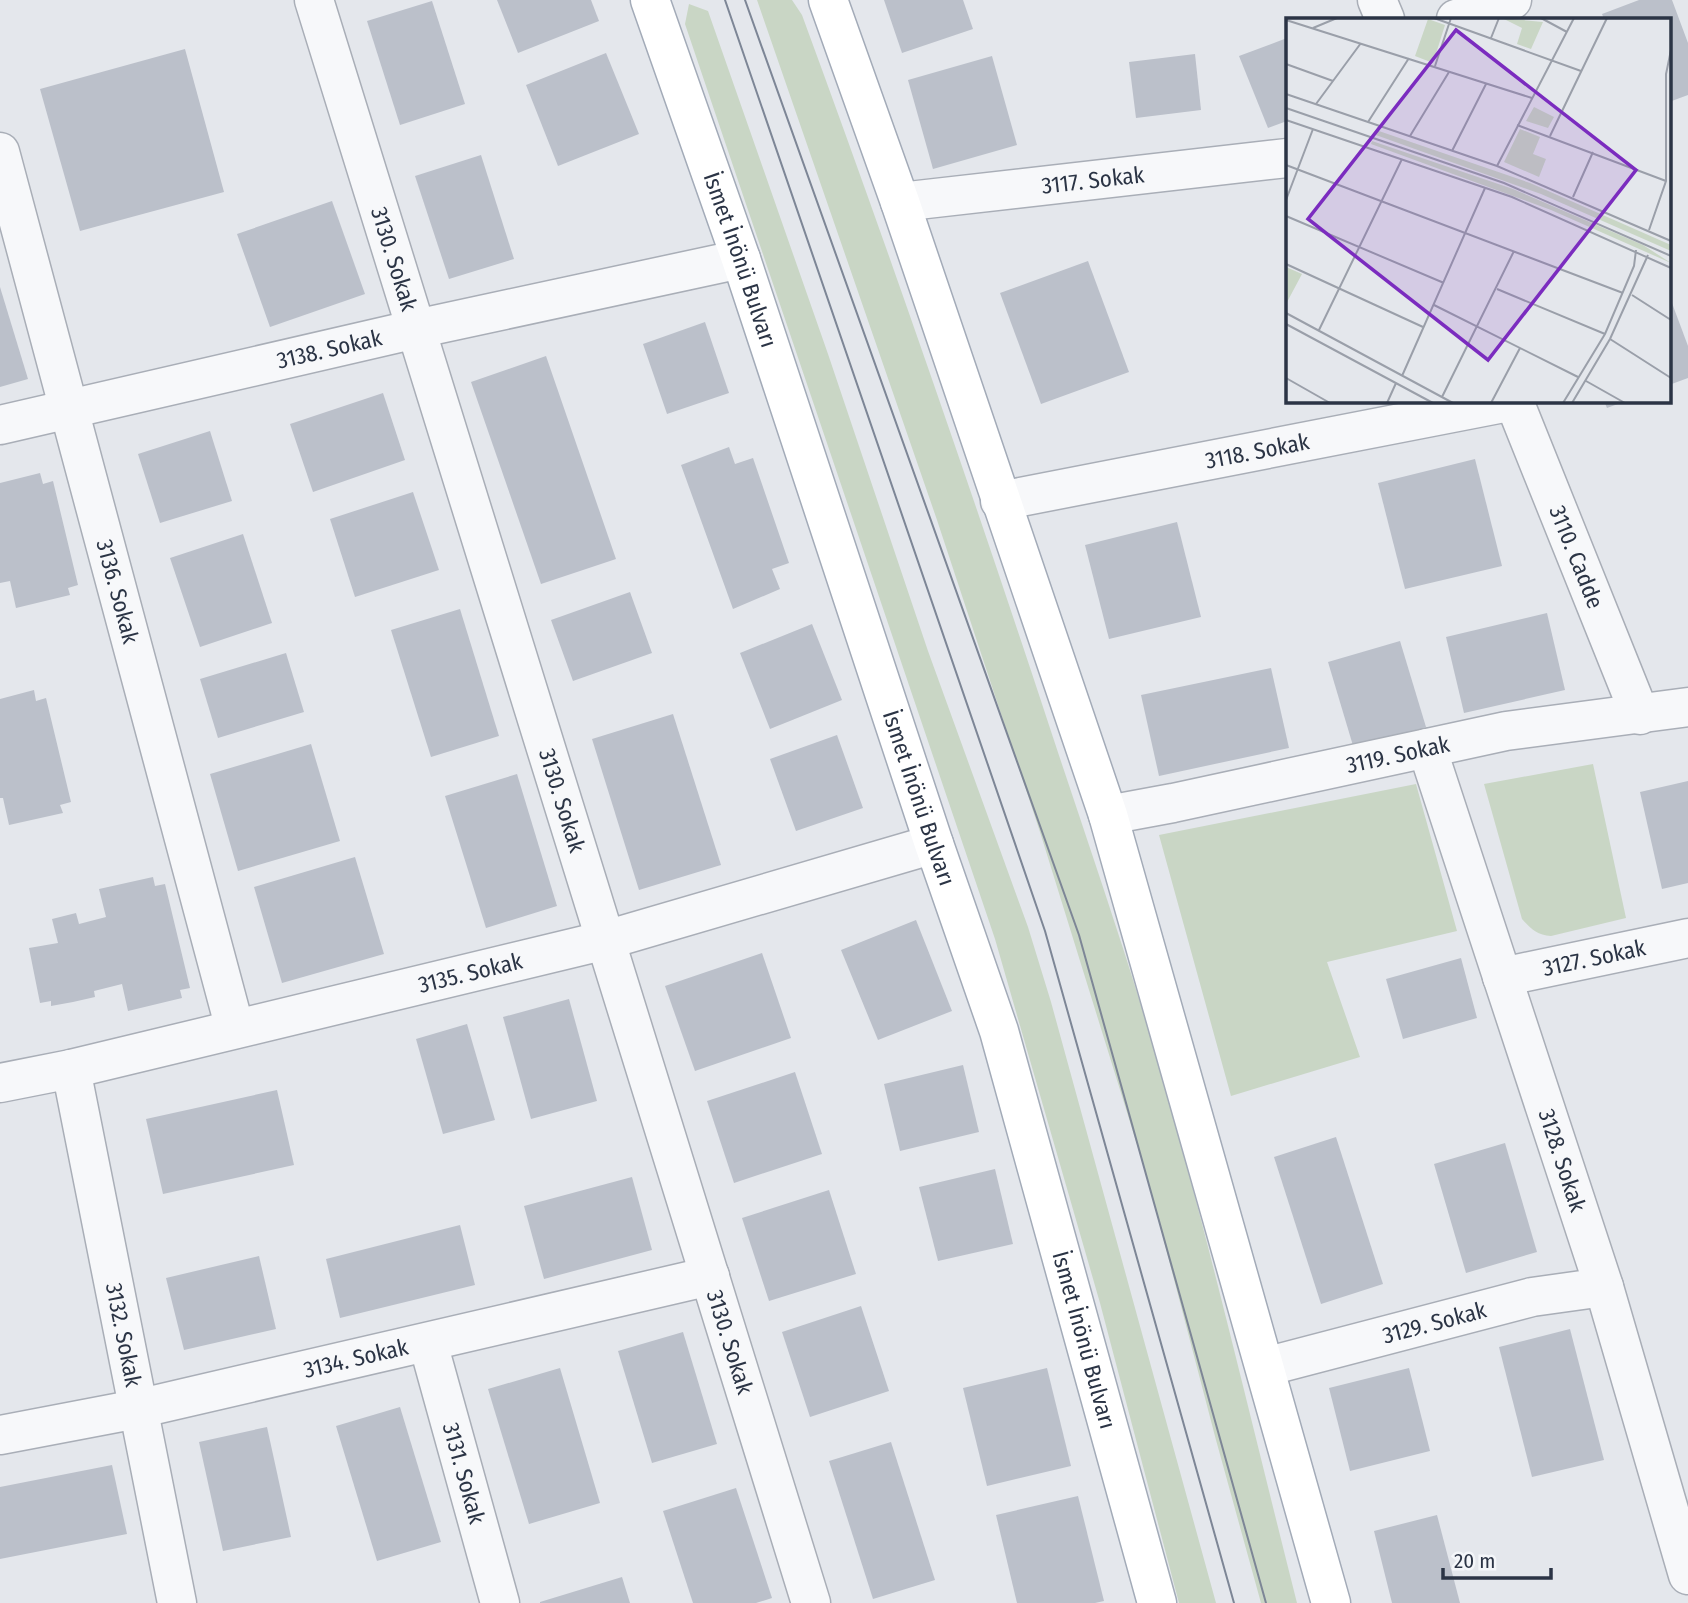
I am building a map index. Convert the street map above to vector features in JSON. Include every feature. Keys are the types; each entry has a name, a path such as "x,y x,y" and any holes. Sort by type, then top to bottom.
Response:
{"main road":[{"name":"İsmet İnönü Bulvarı","path":"650,0 740,259 934,844 999,1031 1157,1603"},
{"path":"828,0 900,202 1108,815 1331,1603"}],"street":[{"name":"3130. Sokak","path":"314,0 811,1603"},
{"path":"1377,0 1385,18"},
{"path":"1459,18 1512,0"},
{"name":"3136. Sokak","path":"0,152 235,1029"},
{"name":"3117. Sokak","path":"900,202 1286,158"},
{"name":"3138. Sokak","path":"0,425 416,329 740,259"},
{"name":"3118. Sokak","path":"1000,501 1509,402"},
{"name":"3110. Cadde","path":"1514,402 1640,715"},
{"name":"3119. Sokak","path":"1108,815 1506,731 1688,707"},
{"name":"3128. Sokak","path":"1427,748 1604,1287 1688,1576"},
{"name":"3135. Sokak","path":"0,1083 71,1069 606,940 934,844"},
{"name":"3127. Sokak","path":"1502,977 1688,938"},
{"name":"3132. Sokak","path":"71,1069 177,1603"},
{"name":"3134. Sokak","path":"0,1435 137,1409 710,1276"},
{"name":"3129. Sokak","path":"1265,1367 1532,1297 1604,1287"},
{"name":"3131. Sokak","path":"428,1343 500,1603"}],"green space":[{"path":"757,0 792,0 802,15 986,536 1160,1068 1297,1603 1261,1603 1148,1180 1040,832 937,520"},
{"path":"689,4 708,11 928,651 1028,927 1216,1603 1179,1603 1100,1303 995,939 685,24"},
{"path":"1593,764 1626,918 1551,936 1538,933 1522,919 1484,784"},
{"path":"1416,784 1457,931 1327,962 1360,1057 1231,1096 1159,835"}],"building":[{"path":"497,0 591,0 599,21 518,53"},
{"path":"884,0 963,0 973,29 902,53"},
{"path":"1639,0 1672,0 1688,43 1688,95 1670,102 1670,18 1604,18 1602,14"},
{"path":"432,1 465,104 400,125 367,21"},
{"path":"1286,38 1286,121 1268,128 1239,56"},
{"path":"185,49 224,192 80,231 40,89"},
{"path":"606,53 639,134 558,166 526,85"},
{"path":"1195,54 1201,110 1136,118 1129,62"},
{"path":"992,56 1017,145 933,169 908,80"},
{"path":"481,155 514,259 449,279 415,176"},
{"path":"332,201 365,294 270,327 237,234"},
{"path":"1088,261 1129,372 1041,404 1000,293"},
{"path":"0,287 28,379 0,387"},
{"path":"1670,298 1688,346 1688,378 1670,385"},
{"path":"705,322 729,393 667,414 643,344"},
{"path":"546,356 616,559 541,584 471,382"},
{"path":"383,393 405,460 313,492 290,424"},
{"path":"1604,402 1623,402 1607,408"},
{"path":"210,431 232,501 160,523 138,454"},
{"path":"729,447 735,464 753,458 789,563 772,569 780,589 733,609 681,465"},
{"path":"1475,459 1502,566 1405,589 1378,483"},
{"path":"40,473 43,484 53,481 78,585 68,588 70,595 16,608 10,581 0,583 0,483"},
{"path":"413,492 439,570 355,597 330,519"},
{"path":"1177,522 1201,617 1109,639 1085,545"},
{"path":"243,534 272,623 200,647 170,558"},
{"path":"630,592 652,653 573,681 551,620"},
{"path":"460,609 499,736 431,757 391,630"},
{"path":"1547,613 1565,690 1464,713 1446,637"},
{"path":"812,624 842,700 770,729 740,653"},
{"path":"1400,641 1426,727 1354,749 1328,662"},
{"path":"286,653 304,712 218,738 200,679"},
{"path":"1271,668 1289,748 1159,776 1141,695"},
{"path":"34,690 36,701 46,698 71,802 60,805 63,813 9,825 3,798 0,798 0,699"},
{"path":"673,714 721,865 639,890 592,739"},
{"path":"837,735 863,808 796,831 770,759"},
{"path":"311,744 340,841 238,871 210,774"},
{"path":"517,774 557,906 486,928 445,796"},
{"path":"1688,781 1688,883 1662,889 1640,792"},
{"path":"355,857 384,954 282,983 254,887"},
{"path":"153,877 155,886 165,884 190,988 180,990 182,998 128,1011 122,984 94,991 95,997 51,1006 51,1001 40,1003 29,948 58,943 52,919 76,913 79,924 106,917 99,889"},
{"path":"916,920 952,1011 878,1040 841,950"},
{"path":"762,953 791,1038 695,1071 665,986"},
{"path":"1461,958 1477,1018 1403,1039 1386,979"},
{"path":"569,999 597,1101 531,1119 503,1017"},
{"path":"467,1024 495,1120 443,1134 416,1039"},
{"path":"963,1065 979,1132 900,1151 884,1084"},
{"path":"795,1072 822,1154 734,1183 707,1101"},
{"path":"277,1090 294,1165 163,1194 146,1119"},
{"path":"1336,1137 1383,1284 1321,1304 1274,1157"},
{"path":"1505,1143 1537,1252 1466,1273 1434,1164"},
{"path":"995,1169 1013,1244 938,1261 919,1187"},
{"path":"632,1177 652,1250 544,1279 524,1206"},
{"path":"829,1190 856,1274 769,1301 742,1218"},
{"path":"460,1225 475,1285 340,1318 326,1259"},
{"path":"259,1256 276,1329 184,1350 166,1278"},
{"path":"861,1306 889,1391 810,1417 782,1332"},
{"path":"1570,1329 1604,1460 1532,1477 1499,1347"},
{"path":"683,1332 717,1444 652,1463 618,1351"},
{"path":"560,1368 600,1503 529,1524 488,1389"},
{"path":"1047,1368 1071,1466 987,1486 963,1388"},
{"path":"1409,1368 1430,1451 1350,1471 1329,1388"},
{"path":"400,1407 441,1542 377,1561 336,1426"},
{"path":"267,1427 291,1537 223,1551 199,1442"},
{"path":"891,1442 935,1580 873,1599 829,1461"},
{"path":"112,1465 127,1534 0,1559 0,1487"},
{"path":"736,1488 772,1598 756,1603 693,1603 663,1511"},
{"path":"1078,1496 1104,1601 1017,1603 996,1515"},
{"path":"1437,1515 1460,1603 1392,1603 1374,1531"},
{"path":"622,1577 630,1603 540,1603 540,1602"}],"tram line":[{"path":"725,0 1045,931 1234,1603"},
{"path":"745,0 1079,935 1266,1603"}]}
